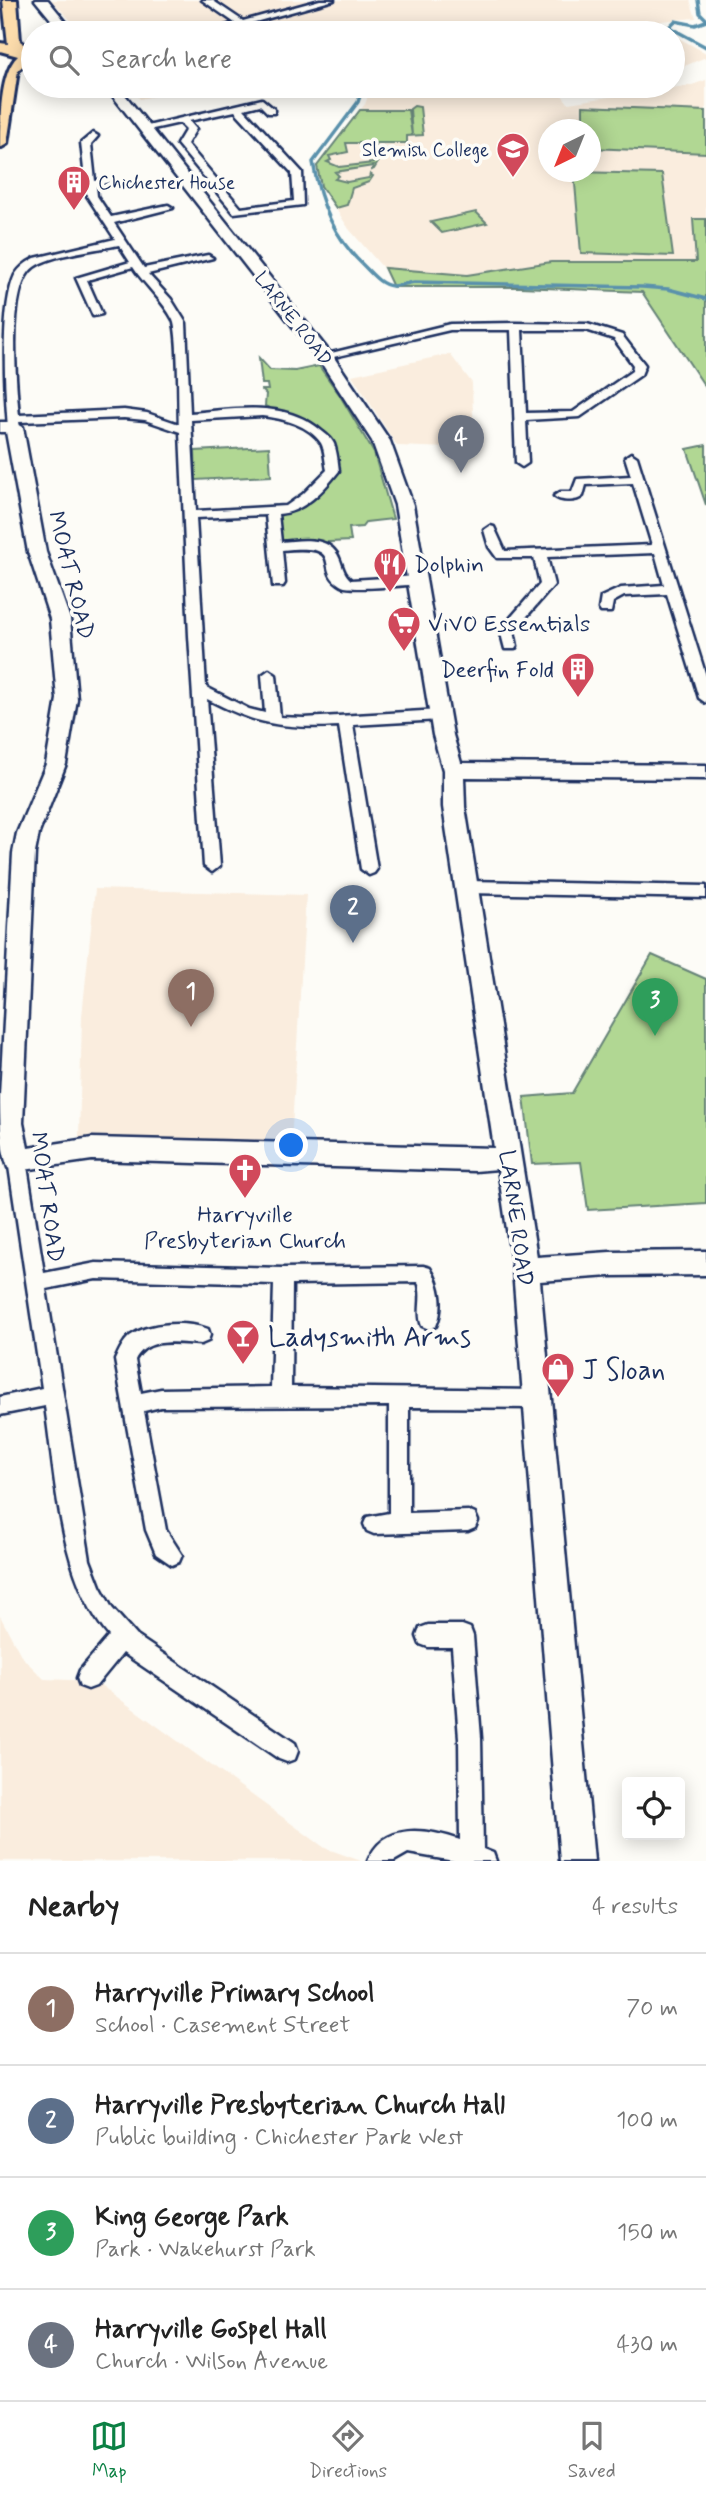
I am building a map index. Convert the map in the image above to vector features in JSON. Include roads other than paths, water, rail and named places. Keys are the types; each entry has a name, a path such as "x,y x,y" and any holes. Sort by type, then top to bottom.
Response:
{"main road":[{"path":"10,0 12,41 20,57"},
{"path":"0,47 20,57"},
{"path":"0,145 11,71 20,57"}],"street":[{"path":"41,0 59,21"},
{"path":"206,0 238,21"},
{"path":"253,21 330,0"},
{"name":"LARNE ROAD","path":"120,98 346,385 381,441 404,505 440,715 453,770 454,807 526,1270 553,1606 578,1861"},
{"path":"144,128 262,102 271,111"},
{"path":"183,120 191,130 182,144 238,211 299,203 298,172 238,108"},
{"path":"93,136 86,144 92,196 139,268 167,301 180,323 212,866"},
{"path":"89,185 107,181"},
{"path":"108,221 168,208"},
{"name":"MOAT ROAD","path":"121,241 39,260 28,267 20,276 13,324 9,424 37,552 61,620 67,699 56,764 28,833 24,853 12,1130 52,1395 83,1571 95,1600 130,1644 287,1751"},
{"path":"97,314 81,278 208,258"},
{"path":"516,326 522,463"},
{"path":"325,356 445,328 587,327 607,331 623,341 639,368 637,373 578,414 563,418 520,417"},
{"path":"9,424 124,414 186,424 279,412 292,417 330,446 330,476 298,505 287,511 190,515"},
{"path":"631,457 706,698"},
{"path":"560,496 577,496 581,482 638,479"},
{"path":"272,512 278,583"},
{"path":"491,530 495,547 502,555 661,549"},
{"path":"275,547 313,545 325,548 330,552 340,578 348,584 418,580"},
{"path":"510,646 507,630 547,585 540,554"},
{"path":"606,608 606,600 621,592 673,589"},
{"path":"269,675 273,708 271,720"},
{"path":"202,690 244,712 271,720 304,723 440,715"},
{"path":"345,720 369,869"},
{"path":"453,770 706,772"},
{"path":"468,887 706,892"},
{"path":"17,1160 92,1149 475,1160 510,1157"},
{"path":"526,1270 610,1264 706,1263"},
{"path":"34,1283 96,1271 283,1276 423,1274 430,1282 429,1320"},
{"path":"281,1396 283,1276"},
{"path":"173,1555 159,1541 156,1530 125,1364 132,1346 152,1335 201,1335"},
{"path":"0,1406 52,1395"},
{"path":"133,1404 161,1398 281,1396 399,1400 537,1399"},
{"path":"399,1400 399,1522"},
{"path":"374,1524 468,1521"},
{"path":"379,1861 391,1848 409,1842 479,1858 462,1636 428,1636"},
{"path":"88,1678 130,1644"}],"waterway":[{"path":"698,0 700,13 706,19"},
{"path":"685,23 695,25 706,21"},
{"path":"685,36 706,47"},
{"path":"359,98 313,162 324,206 337,232 355,257 381,282 392,286 414,282 642,287 668,289 706,299"}],"place":[{"name":"Slemish College","path":"513,179"},
{"name":"Chichester House","path":"74,212"},
{"name":"Harryville Gospel Hall","path":"461,473"},
{"name":"Dolphin","path":"390,594"},
{"name":"ViVO Essentials","path":"404,653"},
{"name":"Deerfin Fold","path":"578,699"},
{"name":"Harryville Presbyterian Church Hall","path":"353,943"},
{"name":"Harryville Primary School","path":"191,1027"},
{"name":"King George Park","path":"655,1036"},
{"name":"Harryville Presbyterian Church","path":"245,1200"},
{"name":"Ladysmith Arms","path":"243,1366"},
{"name":"J Sloan","path":"558,1399"}]}
